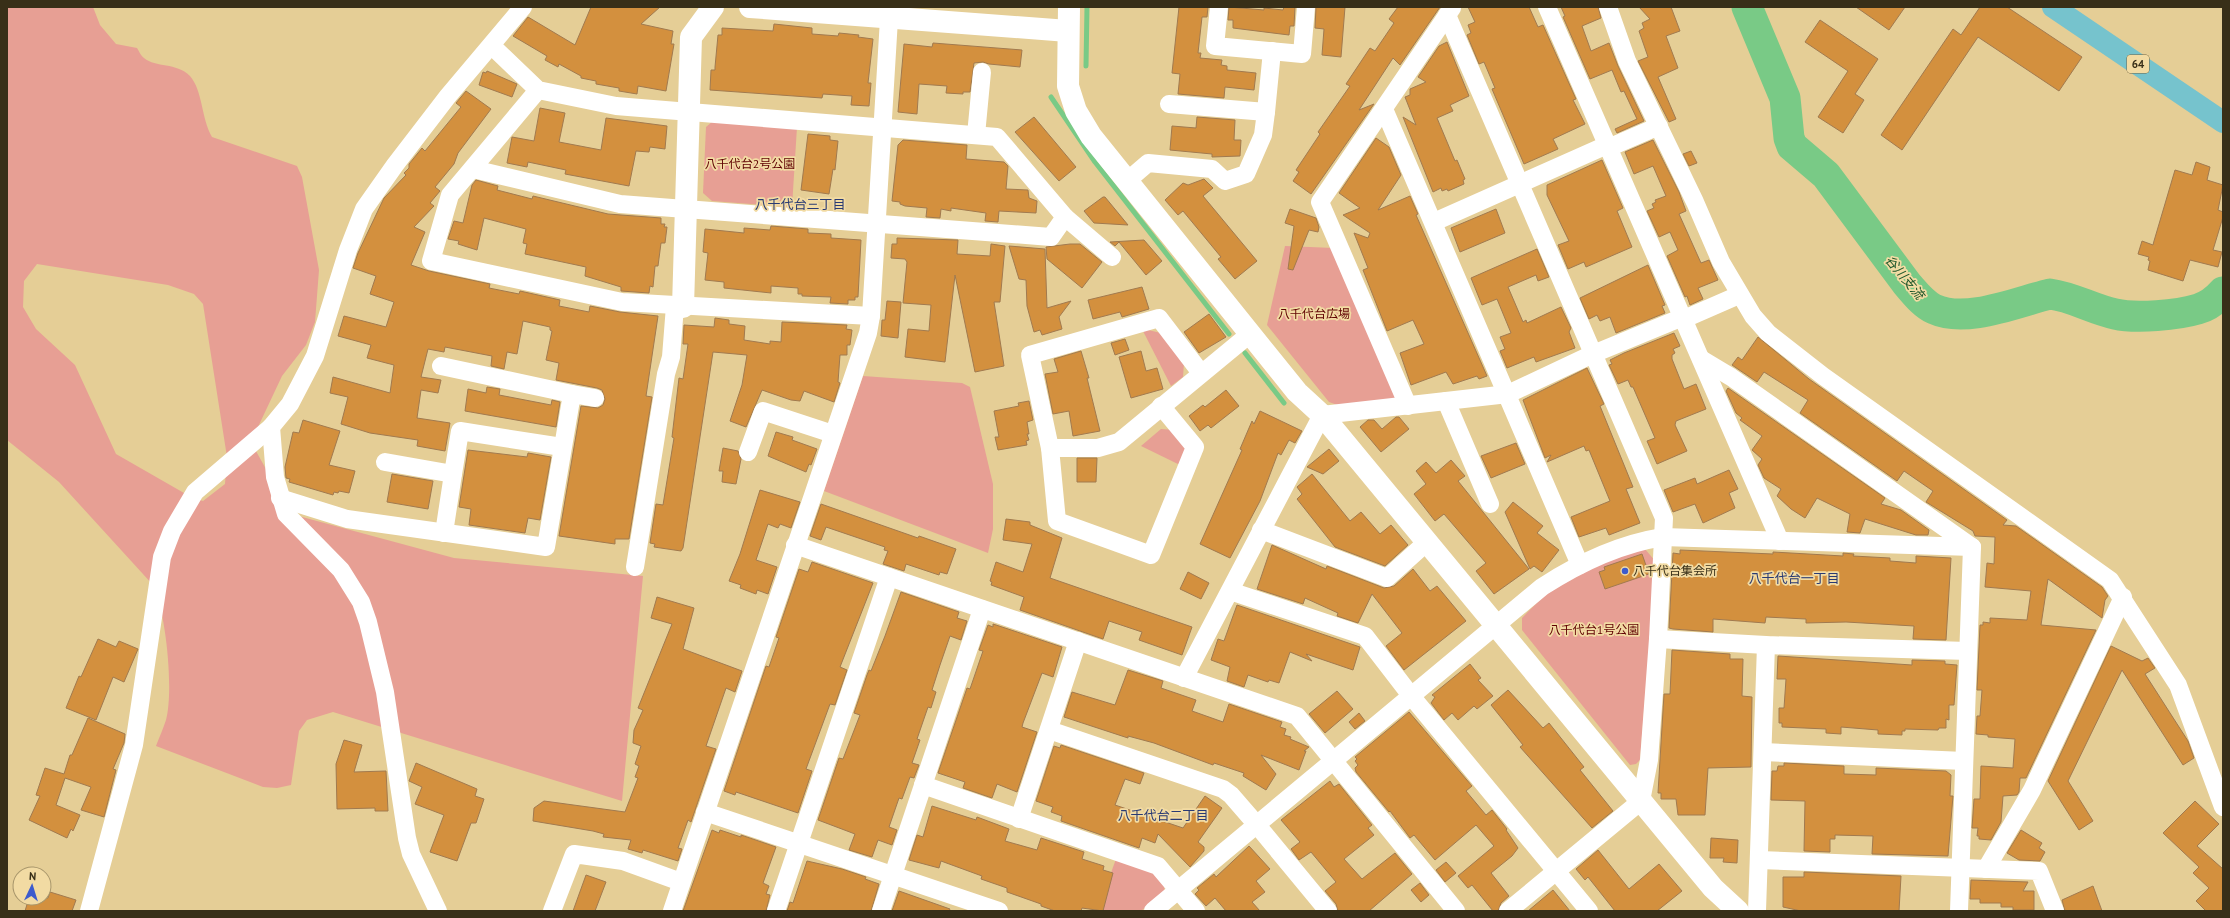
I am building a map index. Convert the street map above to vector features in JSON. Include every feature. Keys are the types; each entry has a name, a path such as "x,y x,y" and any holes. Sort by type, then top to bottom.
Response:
{"main road":[{"name":"64","path":"2053,7 2223,122"}],"street":[{"path":"89,911 134,745 162,557 172,531 195,492 271,427 290,404 315,356 348,250 364,209 395,165 448,96 492,46 523,7"},
{"path":"635,567 666,374 671,357 679,307 687,208 692,37 713,7"},
{"path":"750,7 886,15 1068,31"},
{"path":"1069,7 1068,86 1076,111 1092,136 1297,392 1322,415 1713,888 1738,911"},
{"path":"1219,7 1215,46 1302,54 1306,7"},
{"path":"1547,7 1780,541"},
{"path":"1608,7 1627,61 1659,126 1721,262 1739,295 1763,327 1786,348 2101,572 2110,580 2178,685 2223,807"},
{"path":"1408,406 1320,202 1450,11"},
{"path":"1450,11 1520,184 1664,518 1658,639 1649,760 1641,801 1508,911"},
{"path":"672,911 868,333 871,316 877,223 886,15"},
{"path":"492,46 538,90 616,106 997,137 1065,217 1112,257"},
{"path":"1127,181 1148,163 1212,169 1225,181 1246,174 1263,135 1272,51"},
{"path":"976,135 982,72"},
{"path":"538,90 450,195 431,261 622,302 679,307 871,316"},
{"path":"1169,104 1266,112"},
{"path":"1384,109 1508,394 1580,565"},
{"path":"1434,222 1520,184 1659,126"},
{"path":"473,169 620,204 1051,237 1065,217"},
{"path":"1322,415 1508,394 1593,354 1739,295"},
{"path":"1161,406 1195,447 1151,555 1057,521 1050,448 1030,355 1158,318 1201,373"},
{"path":"1050,448 1098,448 1119,442 1251,333"},
{"path":"1701,359 1731,377 1972,547"},
{"path":"441,366 595,398"},
{"path":"280,498 348,520 546,547 572,394"},
{"path":"1446,401 1490,504"},
{"path":"748,452 763,411 833,434"},
{"path":"1184,678 1322,415"},
{"path":"271,427 275,477 286,514 341,570 361,602 385,692 407,838 411,854 438,911"},
{"path":"444,533 460,431 562,447"},
{"path":"385,462 453,474"},
{"path":"1261,530 1387,578 1427,542"},
{"path":"1153,911 1412,697 1542,587 1580,565 1623,546 1663,537 1972,547"},
{"path":"796,545 1297,716 1456,911"},
{"path":"1958,911 1972,547"},
{"path":"776,911 889,577"},
{"path":"1230,591 1365,636 1412,697 1589,911"},
{"path":"1986,869 2032,790 2122,597"},
{"path":"881,911 982,609"},
{"path":"1658,639 1766,645 1968,651"},
{"path":"1019,819 1078,641"},
{"path":"1757,911 1766,645"},
{"path":"1048,730 1223,790 1231,795 1328,911"},
{"path":"1763,752 1964,761"},
{"path":"923,786 1158,866 1196,911"},
{"path":"705,812 999,911"},
{"path":"552,911 574,854 623,861 681,882"},
{"path":"1759,860 2039,871 2055,911"}],"green space":[{"path":"7,7 93,7 100,25 116,44 137,48 141,55 149,61 179,69 190,76 200,97 208,130 212,137 297,166 302,177 319,270 315,322 306,345 282,376 251,442 291,514 454,558 643,576 622,801 333,712 307,720 299,731 291,785 277,788 263,787 156,746 166,720 168,707 169,671 162,613 153,585 59,482 7,440","holes":["37,264 168,285 194,294 203,304 227,457 225,484 203,501 191,497 116,454 75,365 36,329 23,307 24,281"]},
{"name":"八千代台2号公園","path":"713,121 797,127 792,207 712,201 703,193 706,127"},
{"name":"八千代台広場","path":"1285,246 1334,248 1397,397 1396,401 1343,407 1329,402 1267,325"},
{"path":"1148,330 1161,333 1184,363 1183,377 1171,386 1143,331"},
{"path":"863,376 962,383 970,387 993,484 993,529 988,553 824,491"},
{"path":"1161,429 1175,430 1186,443 1185,456 1180,465 1141,446"},
{"name":"八千代台1号公園","path":"1645,549 1656,562 1640,760 1636,764 1630,765 1522,630 1522,618 1549,592 1570,578 1595,566"},
{"path":"1116,859 1155,872 1165,882 1164,892 1141,911 1097,911"}],"building":[{"path":"591,7 660,7 641,24 673,31 671,44 674,44 666,91 638,86 637,94 619,91 619,88 596,84 596,81 581,78 581,76 559,64 558,67 545,60 547,56 513,36 528,17 575,45"},
{"path":"1179,7 1208,7 1207,17 1202,17 1198,53 1201,53 1200,58 1222,60 1221,65 1227,66 1227,70 1256,73 1254,90 1225,87 1224,98 1178,94 1180,74 1172,73"},
{"path":"1229,7 1283,10 1284,7 1295,7 1294,26 1290,26 1289,35 1233,28 1233,20 1228,20"},
{"path":"1316,7 1345,7 1341,57 1322,55 1324,29 1315,28"},
{"path":"1398,7 1440,7 1400,65 1393,58 1359,110 1374,104 1311,194 1293,181 1299,172 1296,170 1320,134 1318,132 1350,86 1346,84 1370,48 1375,51 1394,23 1389,19"},
{"path":"1468,7 1529,7 1538,27 1543,25 1576,99 1573,100 1585,124 1553,139 1558,149 1524,164 1492,89 1495,88 1484,62 1479,64 1467,35 1471,33 1468,25 1475,22"},
{"path":"1561,7 1598,7 1601,18 1582,26 1591,51 1609,43 1618,66 1644,121 1617,133 1615,129 1637,119 1624,91 1621,92 1612,70 1590,79 1563,17 1565,16"},
{"path":"1639,7 1671,7 1680,31 1666,36 1678,68 1658,77 1676,119 1669,122 1638,61 1648,57 1639,31 1644,28 1642,23 1650,19"},
{"path":"1856,7 1905,7 1889,30"},
{"path":"1980,7 2007,7 2082,57 2059,91 1978,37 1902,150 1881,135 1953,29 1961,35"},
{"path":"1820,20 1878,59 1855,94 1864,100 1843,133 1818,117 1848,71 1805,42"},
{"path":"774,24 812,28 812,34 838,36 839,33 859,35 858,37 873,39 868,83 871,83 869,106 851,105 852,96 823,94 822,98 710,90 711,70 715,70 718,35 722,35 722,28 773,31"},
{"path":"1447,42 1469,96 1450,105 1453,111 1437,118 1455,161 1457,160 1465,179 1463,180 1464,184 1448,191 1447,189 1442,191 1441,188 1433,192 1403,117 1416,125 1405,97 1410,95 1410,89 1426,82 1418,77 1439,46"},
{"path":"933,43 1022,50 1020,67 983,62 974,63 970,92 963,92 963,94 946,93 947,86 919,84 917,114 898,112 904,44 932,47"},
{"path":"487,71 517,84 512,97 479,85 483,72 486,73"},
{"path":"466,91 491,109 458,153 454,164 435,187 440,191 430,203 434,206 414,227 425,232 411,265 429,271 490,284 489,288 519,294 520,291 560,300 559,306 589,312 590,306 620,312 658,316 646,396 652,397 629,539 615,539 615,544 559,536 581,406 598,408 603,405 605,399 602,390 597,388 556,380 559,363 546,360 552,331 550,330 550,327 523,321 517,354 507,352 504,369 491,366 492,356 445,347 444,352 428,349 421,377 441,380 438,393 421,390 417,418 450,423 445,451 417,446 418,440 370,433 341,424 348,397 330,393 333,377 390,393 394,365 367,358 371,345 338,336 344,316 386,327 394,302 370,294 376,276 353,268 358,253 384,198 406,175 404,173 409,168 409,164 422,148 425,151 461,107 456,103"},
{"path":"540,108 565,113 559,142 601,150 606,118 667,126 665,149 650,147 649,152 636,151 629,186 565,174 566,170 528,162 527,167 507,163 512,137 534,141"},
{"path":"1034,117 1076,167 1059,181 1015,132"},
{"path":"1197,117 1235,120 1234,140 1241,140 1240,156 1212,157 1212,154 1170,150 1172,126 1196,128"},
{"path":"808,134 830,136 830,140 838,141 835,170 833,169 829,194 801,190"},
{"path":"1376,138 1389,147 1401,175 1378,210 1410,196 1418,214 1416,215 1487,376 1479,379 1477,376 1453,384 1446,372 1411,385 1400,353 1424,344 1413,320 1387,331 1363,270 1368,268 1354,233 1368,238 1370,233 1343,215 1360,208 1339,193"},
{"path":"903,140 967,145 966,159 1004,162 1008,166 1006,189 1028,190 1029,198 1037,201 1036,213 999,211 998,222 985,221 986,213 951,208 951,211 941,209 940,218 926,217 927,208 905,206 900,204 900,202 892,201 898,145"},
{"path":"1653,140 1679,192 1686,211 1679,214 1701,263 1709,260 1718,280 1698,288 1703,299 1690,305 1667,256 1678,250 1670,232 1659,237 1647,211 1654,208 1652,204 1656,202 1655,200 1666,196 1653,166 1634,174 1625,152"},
{"path":"1691,151 1697,163 1689,166 1683,154"},
{"path":"1602,160 1623,208 1617,211 1632,247 1586,267 1584,262 1568,269 1558,245 1569,241 1547,195 1547,185"},
{"path":"2196,162 2210,167 2207,180 2223,185 2218,210 2223,212 2223,217 2213,250 2222,252 2218,267 2190,260 2183,281 2148,270 2150,261 2148,260 2149,257 2138,254 2142,241 2153,245 2175,170 2192,175"},
{"path":"1204,179 1213,188 1203,196 1257,261 1235,279 1218,259 1221,257 1183,211 1178,215 1165,200 1183,183 1188,185"},
{"path":"476,180 498,186 497,190 532,199 533,196 608,214 661,218 661,224 665,224 664,227 667,227 665,243 661,243 658,266 655,266 653,287 650,286 649,293 621,291 621,287 585,276 586,267 525,254 527,244 523,243 526,229 484,218 477,250 458,244 459,241 448,239 454,221 463,223 472,185"},
{"path":"1105,197 1128,225 1094,223 1084,211"},
{"path":"1290,209 1316,218 1319,227 1318,232 1309,230 1293,270 1288,269 1294,226 1285,223"},
{"path":"1496,209 1505,233 1460,252 1451,228"},
{"path":"771,226 808,229 808,233 831,234 831,238 861,240 858,297 855,297 855,300 848,300 848,304 830,303 831,297 802,296 802,294 798,294 798,288 771,286 771,293 724,288 724,282 705,280 708,253 703,252 705,229 744,233 744,228 770,230"},
{"path":"897,238 958,240 957,254 990,256 991,244 1005,246 1000,302 994,302 1004,366 975,372 955,275 945,362 905,357 908,329 929,331 931,305 903,303 907,262 905,259 891,258 892,244 897,244"},
{"path":"1144,240 1162,261 1146,275 1119,242 1115,246 1110,242"},
{"path":"1080,244 1102,262 1082,288 1047,259 1046,247"},
{"path":"1009,246 1045,249 1047,308 1071,301 1059,317 1062,329 1042,335 1040,330 1034,332 1027,306 1026,280 1019,279"},
{"path":"1537,249 1549,277 1538,281 1536,275 1508,287 1523,322 1526,320 1527,323 1561,307 1571,328 1569,332 1575,348 1536,362 1534,357 1507,368 1500,351 1505,349 1500,337 1511,333 1497,299 1482,305 1471,278"},
{"path":"1648,265 1665,305 1662,306 1665,313 1616,333 1610,317 1600,321 1597,315 1589,319 1580,298"},
{"path":"1142,287 1149,309 1122,317 1120,312 1093,319 1088,300"},
{"path":"887,301 901,302 898,338 881,336 882,320 885,320"},
{"path":"1209,314 1226,337 1199,353 1184,332"},
{"path":"715,318 729,320 729,324 745,326 744,340 770,344 770,341 781,342 782,322 847,325 846,329 852,330 850,345 847,345 847,355 840,355 838,382 840,383 834,402 804,391 800,401 791,400 762,390 746,427 730,421 742,385 747,355 713,352 683,548 681,551 654,547 655,544 650,543 656,504 663,505 674,438 672,437 679,378 683,379 688,344 683,344 684,325 714,327"},
{"path":"1674,333 1680,346 1673,349 1675,353 1672,355 1672,359 1684,389 1696,384 1706,409 1676,421 1675,425 1687,451 1657,464 1647,441 1655,438 1633,387 1631,387 1628,380 1618,384 1609,365 1612,364 1610,360 1624,353"},
{"path":"1758,337 1809,379 2007,520 2003,525 2016,526 2102,587 2108,596 2105,600 2102,618 2048,579 2041,625 2096,630 2026,778 2020,778 2019,792 2017,795 2003,796 2001,822 1991,840 1979,839 1979,836 1977,836 1978,828 1972,828 1974,799 1980,799 1981,766 2013,768 2015,739 1988,737 1988,735 1976,734 1977,716 1980,716 1982,690 1977,690 1980,625 1983,625 1983,622 1990,623 1990,618 2027,620 2031,591 1985,587 1987,563 1994,564 1995,537 1975,536 1973,531 1926,502 1933,491 1904,471 1897,481 1800,413 1808,400 1764,372 1757,382 1732,365 1738,357 1742,360"},
{"path":"1125,339 1129,350 1115,355 1111,343"},
{"path":"1081,351 1089,378 1087,378 1100,431 1073,436 1069,411 1053,414 1045,374 1058,372 1054,359"},
{"path":"1141,351 1146,371 1157,368 1163,389 1131,398 1119,357"},
{"path":"1587,368 1604,404 1600,406 1633,487 1626,489 1640,523 1609,535 1606,528 1579,537 1571,517 1610,501 1589,450 1586,451 1584,446 1547,462 1551,455 1545,458 1523,400"},
{"path":"487,387 500,389 499,395 551,405 552,400 560,402 556,427 465,411 468,389 486,393"},
{"path":"1728,388 1885,498 1881,504 1901,510 1929,530 1928,535 1916,535 1865,519 1860,533 1847,532 1850,514 1817,498 1805,518 1791,509 1777,496 1781,489 1764,478 1758,465 1762,459 1752,450 1762,436 1740,420 1742,418 1736,413 1726,391"},
{"path":"1226,390 1239,406 1211,428 1208,425 1200,431 1189,416 1203,405 1205,407"},
{"path":"1029,401 1033,420 1027,422 1029,434 1027,434 1029,440 1026,441 1027,445 998,450 995,437 999,437 994,411 1019,406 1018,403"},
{"path":"1260,411 1302,431 1295,443 1289,440 1281,455 1278,453 1260,501 1230,558 1200,544 1242,450 1240,449 1252,421 1254,424"},
{"path":"1396,417 1399,417 1409,429 1381,452 1360,427 1368,420 1374,420 1382,429"},
{"path":"303,420 340,431 329,465 355,471 349,493 339,491 338,493 334,492 333,495 289,482 290,479 286,478 285,467 293,432 299,433"},
{"path":"776,432 793,437 792,440 817,449 811,465 809,464 806,472 768,456"},
{"path":"1516,443 1525,464 1491,478 1481,456"},
{"path":"723,448 738,451 741,459 736,484 722,482 723,471 719,471"},
{"path":"1329,449 1339,461 1323,474 1307,467"},
{"path":"468,450 527,457 528,453 551,457 540,520 528,518 525,533 469,525 471,509 459,507"},
{"path":"1077,458 1097,458 1096,482 1077,482"},
{"path":"1451,460 1465,476 1458,481 1529,569 1494,594 1476,571 1486,563 1444,514 1435,521 1414,494 1426,484 1416,471 1426,462 1436,473"},
{"path":"1729,470 1738,489 1729,493 1735,508 1703,523 1695,504 1673,512 1664,490 1695,478 1697,484"},
{"path":"392,474 433,481 428,509 387,502"},
{"path":"1312,474 1350,521 1361,512 1380,534 1391,525 1408,545 1385,566 1335,547 1297,499 1302,494 1297,487"},
{"path":"760,490 800,502 791,528 780,524 778,528 768,524 756,560 777,567 768,594 757,590 756,594 740,588 741,585 729,581 740,554"},
{"path":"1513,502 1543,526 1537,533 1559,550 1542,572 1534,566 1530,569 1505,512"},
{"path":"821,504 918,538 919,536 956,549 947,574 940,572 939,575 906,564 904,571 883,564 888,551 884,550 885,547 826,527 821,540 810,536"},
{"path":"1006,519 1030,522 1030,525 1062,538 1050,578 1192,627 1182,655 1139,640 1142,632 1109,621 1103,639 1020,610 1024,597 991,585 992,582 990,581 996,562 1023,572 1032,544 1003,540"},
{"path":"1272,545 1326,569 1327,566 1384,588 1394,586 1413,569 1430,591 1437,586 1466,621 1404,670 1386,646 1402,633 1372,594 1358,623 1337,616 1338,613 1305,598 1303,604 1257,589"},
{"path":"1680,550 1773,554 1773,552 1843,556 1843,553 1854,554 1853,556 1890,558 1890,561 1916,563 1916,556 1951,558 1946,640 1913,639 1914,626 1846,622 1806,623 1806,619 1766,617 1765,623 1713,619 1713,632 1669,628 1673,553 1680,554"},
{"name":"八千代台集会所","path":"1642,554 1649,574 1605,589 1599,572 1605,570 1604,567"},
{"path":"812,562 873,583 840,667 847,670 835,705 830,704 806,769 812,771 798,813 736,792 735,795 724,791 766,666 769,667 779,638 776,637 799,569 808,572"},
{"path":"1188,572 1209,583 1201,599 1180,589"},
{"path":"901,592 959,612 957,618 967,621 961,640 950,636 940,665 932,690 936,692 931,708 928,707 917,739 920,740 912,763 919,765 914,778 910,777 902,799 899,798 889,827 897,830 892,845 878,840 872,857 849,850 855,834 818,820 839,758 843,759 860,715 854,713 867,675 869,670 871,671"},
{"path":"657,597 694,608 683,649 742,671 735,692 726,688 706,746 716,749 691,822 688,820 678,848 682,849 678,861 643,850 642,853 628,849 631,840 603,837 604,834 593,831 533,821 534,808 544,801 625,812 638,778 635,777 639,766 635,764 641,746 633,743 634,730 643,710 638,708 672,624 651,618"},
{"path":"1237,605 1360,647 1353,670 1306,654 1312,661 1290,652 1279,683 1269,680 1268,682 1248,675 1244,687 1227,681 1230,667 1211,660 1218,639 1224,641"},
{"path":"993,624 1062,647 1053,677 1042,673 1023,723 1022,727 1037,732 1017,792 997,784 992,798 963,788 965,782 938,773 967,688 970,689 983,651 979,650 988,625 993,627"},
{"path":"98,639 116,647 119,641 138,649 124,682 113,677 96,720 66,708 79,676 81,677"},
{"path":"2111,646 2142,661 2148,658 2155,668 2145,674 2188,741 2194,758 2183,765 2122,670 2068,781 2093,821 2079,830 2048,781"},
{"path":"1672,650 1730,654 1730,659 1743,659 1742,696 1752,697 1751,767 1708,768 1705,815 1678,815 1676,799 1661,799 1661,793 1658,793 1664,694 1670,694"},
{"path":"1778,656 1912,665 1912,660 1945,661 1945,664 1957,665 1954,705 1949,705 1949,720 1946,719 1946,728 1939,728 1938,730 1905,729 1905,731 1902,731 1902,735 1878,734 1878,730 1841,727 1841,734 1826,733 1826,729 1782,727 1782,723 1779,723 1779,708 1784,708 1786,679 1777,679"},
{"path":"1470,664 1481,678 1478,680 1493,696 1477,709 1474,706 1458,720 1452,713 1444,720 1431,703 1435,697 1432,695"},
{"path":"1128,670 1163,681 1161,688 1196,700 1192,711 1223,722 1229,704 1282,722 1280,727 1286,729 1284,735 1291,737 1290,739 1309,747 1304,751 1306,751 1299,770 1261,755 1276,774 1266,790 1243,776 1244,773 1214,763 1213,765 1154,743 1128,736 1128,738 1064,717 1072,692 1115,705"},
{"path":"1508,690 1543,728 1549,723 1584,767 1580,770 1613,811 1592,828 1520,747 1523,745 1491,705"},
{"path":"1337,691 1353,709 1325,733 1309,714"},
{"path":"1409,712 1472,786 1466,791 1486,815 1492,810 1507,829 1506,830 1518,848 1512,856 1491,873 1509,896 1501,903 1498,911 1493,911 1472,885 1468,888 1458,876 1494,846 1476,825 1435,860 1414,835 1410,838 1390,811 1389,812 1356,772 1355,768 1358,765 1355,761 1357,759 1355,757"},
{"path":"1359,713 1365,721 1355,729 1349,722"},
{"path":"88,718 125,734 124,743 113,769 116,770 104,817 81,810 91,787 65,778 56,805 80,815 73,831 71,829 67,838 29,820 40,796 36,795 45,768 64,774 70,755 72,755"},
{"path":"344,740 362,745 354,772 386,771 388,811 375,811 375,808 337,809 336,764"},
{"path":"1061,745 1144,773 1140,784 1125,779 1115,805 1183,828 1205,796 1222,808 1198,842 1204,847 1204,851 1190,867 1158,834 1155,843 1142,838 1139,848 1061,821 1062,816 1051,812 1053,807 1036,801 1054,746 1060,748"},
{"path":"416,763 477,789 475,796 484,799 476,823 471,823 457,861 430,852 444,815 415,804 422,787 409,781"},
{"path":"1784,763 1844,766 1844,774 1876,775 1876,768 1946,771 1951,775 1950,796 1953,796 1948,856 1872,854 1873,836 1835,835 1835,839 1830,839 1830,852 1804,851 1805,801 1771,800 1772,771 1777,771 1778,766 1784,766"},
{"path":"1330,781 1334,787 1339,784 1372,825 1368,828 1374,835 1344,859 1362,879 1395,853 1412,874 1369,911 1338,911 1336,904 1325,891 1336,882 1311,852 1299,860 1291,849 1300,842 1281,820"},
{"path":"2195,801 2219,824 2197,846 2223,869 2223,911 2206,911 2196,901 2209,888 2193,873 2199,867 2163,833"},
{"path":"932,806 976,820 977,817 1009,829 1005,841 1037,850 1041,838 1084,852 1082,859 1104,866 1103,870 1113,873 1103,911 1082,908 1081,911 1055,911 1041,906 1041,904 1007,892 1007,888 981,879 982,876 941,861 939,868 909,860 917,835 923,837"},
{"path":"712,830 719,833 720,830 741,837 741,835 776,847 763,883 769,886 766,894 770,895 766,911 683,911"},
{"path":"2021,830 2042,843 2039,848 2045,852 2040,861 2019,860 2007,853"},
{"path":"1711,838 1738,840 1737,863 1723,862 1724,858 1710,858"},
{"path":"1249,846 1270,869 1256,881 1265,892 1252,902 1260,911 1226,911 1215,898 1206,906 1195,894 1199,890 1197,888 1214,874 1216,877"},
{"path":"1598,850 1629,889 1659,864 1682,891 1657,911 1615,911 1588,877 1585,880 1576,869"},
{"path":"807,861 842,869 866,877 865,879 879,884 871,911 787,911 790,902 793,903"},
{"path":"1446,862 1456,873 1445,882 1436,870"},
{"path":"1804,872 1901,876 1899,911 1801,911 1783,907 1783,877 1804,877"},
{"path":"586,875 606,882 595,911 573,911"},
{"path":"1971,880 2028,882 2023,891 2034,891 2034,910 2013,910 2013,907 2001,907 2001,903 1980,903 1980,899 1970,899"},
{"path":"1420,883 1429,895 1421,902 1411,890"},
{"path":"2093,886 2102,911 2065,911 2062,900"},
{"path":"1553,890 1570,911 1528,911"},
{"path":"899,891 950,909 949,911 892,911"},
{"path":"52,893 76,900 72,911 25,911 27,906 52,906"}],"waterway":[{"path":"1086,66 1087,7"},
{"name":"谷川支流","path":"1747,7 1785,98 1789,138 1792,146 1826,175 1907,284 1919,298 1930,307 1947,313 1976,313 2050,294 2115,314 2157,316 2202,308 2218,298 2223,292"},
{"path":"1051,97 1095,162 1229,334"},
{"path":"1245,353 1284,403"}],"place":[{"name":"八千代台集会所","path":"1625,571"}],"district":[{"name":"八千代台三丁目","path":"800,204"},
{"name":"八千代台一丁目","path":"1794,578"},
{"name":"八千代台二丁目","path":"1163,815"}]}
